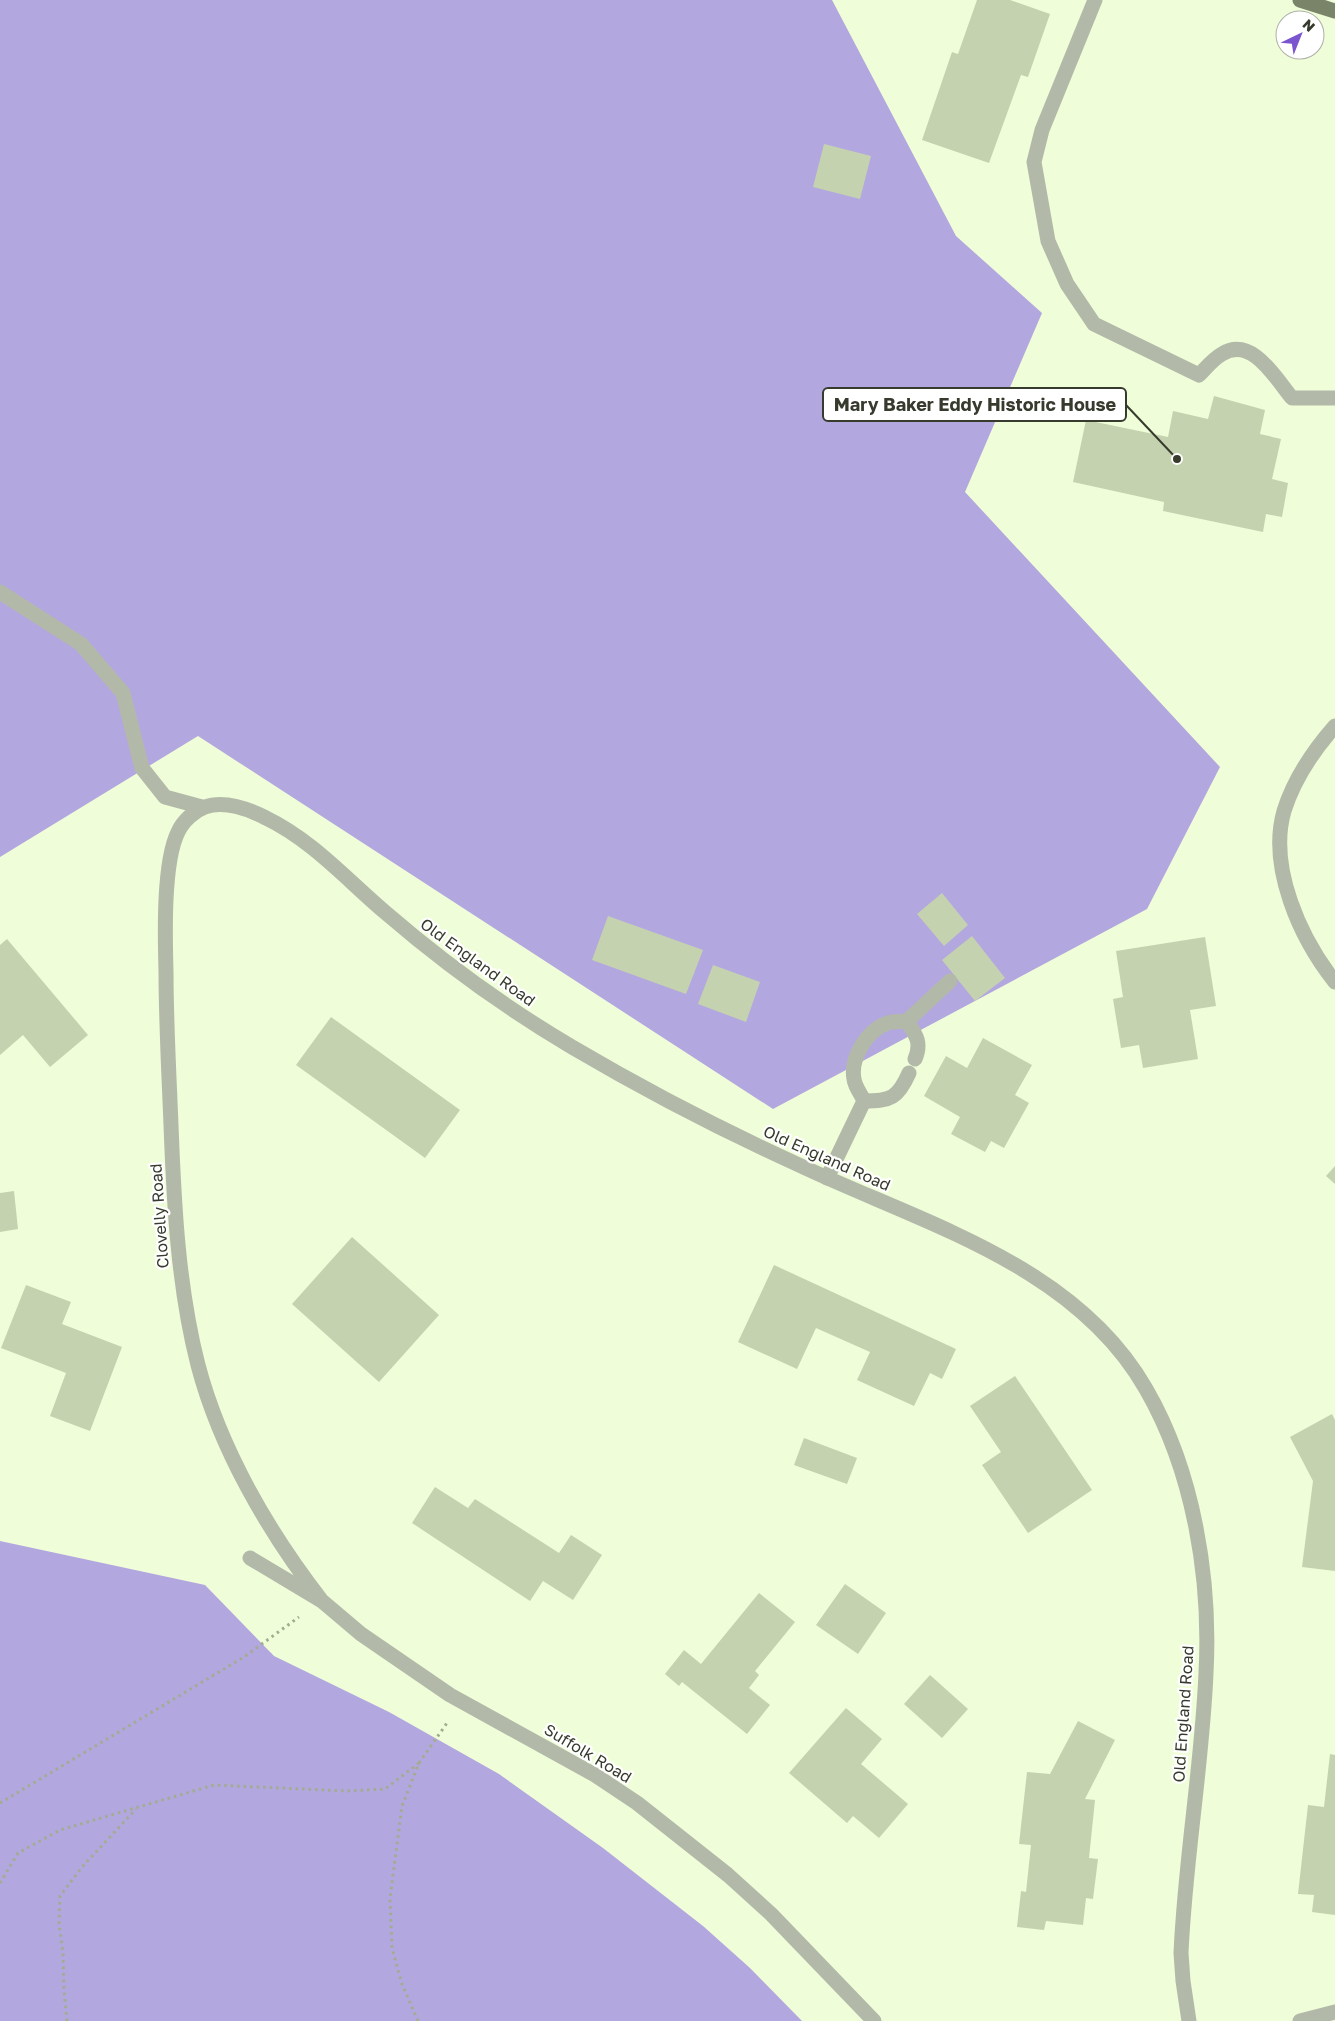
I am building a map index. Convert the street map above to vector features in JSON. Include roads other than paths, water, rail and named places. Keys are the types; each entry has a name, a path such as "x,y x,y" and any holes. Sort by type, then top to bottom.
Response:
{"main road":[{"path":"1300,0 1335,11"}],"street":[{"path":"1095,0 1042,130 1034,162 1048,241 1067,284 1094,324 1199,375 1220,354 1242,348 1257,356 1292,398 1335,398"},
{"name":"Old England Road","path":"0,592 81,644 122,692 142,768 165,797 202,808 223,804 243,808 267,818 312,848 454,969 528,1020 652,1092 786,1159 989,1251 1031,1275 1058,1294 1111,1338 1129,1360 1158,1410 1181,1468 1198,1543 1206,1636 1206,1670 1180,1953 1182,1981 1189,2021"},
{"path":"1335,726 1318,746 1298,777 1284,812 1280,846 1284,886 1301,926 1325,969 1335,982"},
{"name":"Clovelly Road","path":"202,808 187,818 176,834 169,874 165,933 173,1183 183,1295 199,1368 226,1443 264,1516 288,1556 322,1601"},
{"path":"864,1101 854,1082 853,1068 861,1047 871,1033 888,1023 907,1021 950,981"},
{"path":"864,1101 884,1101 893,1098 903,1085 919,1049 915,1034 907,1021"},
{"path":"827,1178 864,1101"},
{"name":"Suffolk Road","path":"250,1558 322,1601 368,1639 404,1665 462,1702 595,1776 678,1834 728,1875 770,1914 874,2021"},
{"path":"1300,2021 1335,2012"}],"place":[{"name":"Mary Baker Eddy Historic House","path":"1177,459"}]}
